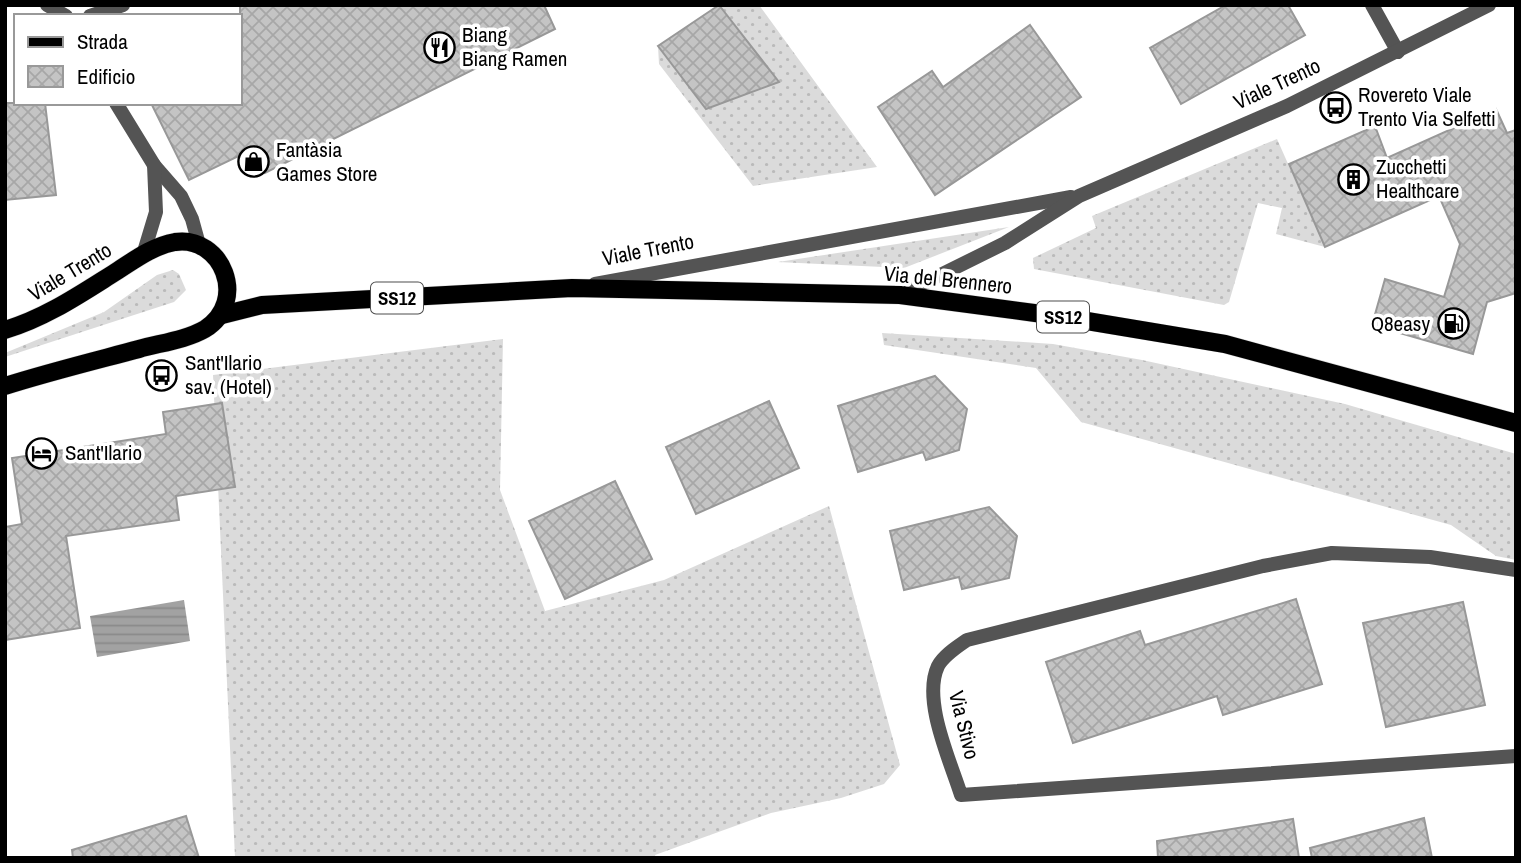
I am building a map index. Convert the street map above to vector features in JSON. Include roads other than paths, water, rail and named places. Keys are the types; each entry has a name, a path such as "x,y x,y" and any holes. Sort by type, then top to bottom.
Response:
{"main road":[{"name":"Viale Trento","path":"5,330 57,308 144,255 177,242 200,248"},
{"path":"200,248 221,266 229,285 229,300 222,315"},
{"name":"Viale Trento","path":"5,386 190,335 222,315 262,305 572,288"},
{"name":"Via del Brennero","path":"572,288 900,295 1057,316 1225,344 1516,423"}],"street":[{"path":"47,5 63,14"},
{"path":"96,14 123,5"},
{"path":"1372,5 1398,52"},
{"name":"Viale Trento","path":"900,295 1005,243 1079,196 1287,106 1489,5"},
{"path":"117,105 154,165 181,197 192,219 200,248"},
{"path":"144,255 156,212 154,165"},
{"name":"Viale Trento","path":"572,288 768,250 1079,196"},
{"name":"Via Stivo","path":"1516,570 1430,557 1366,552 1332,553 1264,566 967,640 939,665 932,690 940,731 961,795 1516,756"}],"place":[{"name":"Biang Biang Ramen","path":"439,47"},
{"name":"Rovereto Viale Trento Via Selfetti","path":"1335,107"},
{"name":"Fantàsia Games Store","path":"253,162"},
{"name":"Zucchetti Healthcare","path":"1353,179"},
{"name":"Q8easy","path":"1453,324"},
{"name":"Sant'Ilario sav. (Hotel)","path":"162,375"},
{"name":"Sant'Ilario","path":"42,453"}]}
